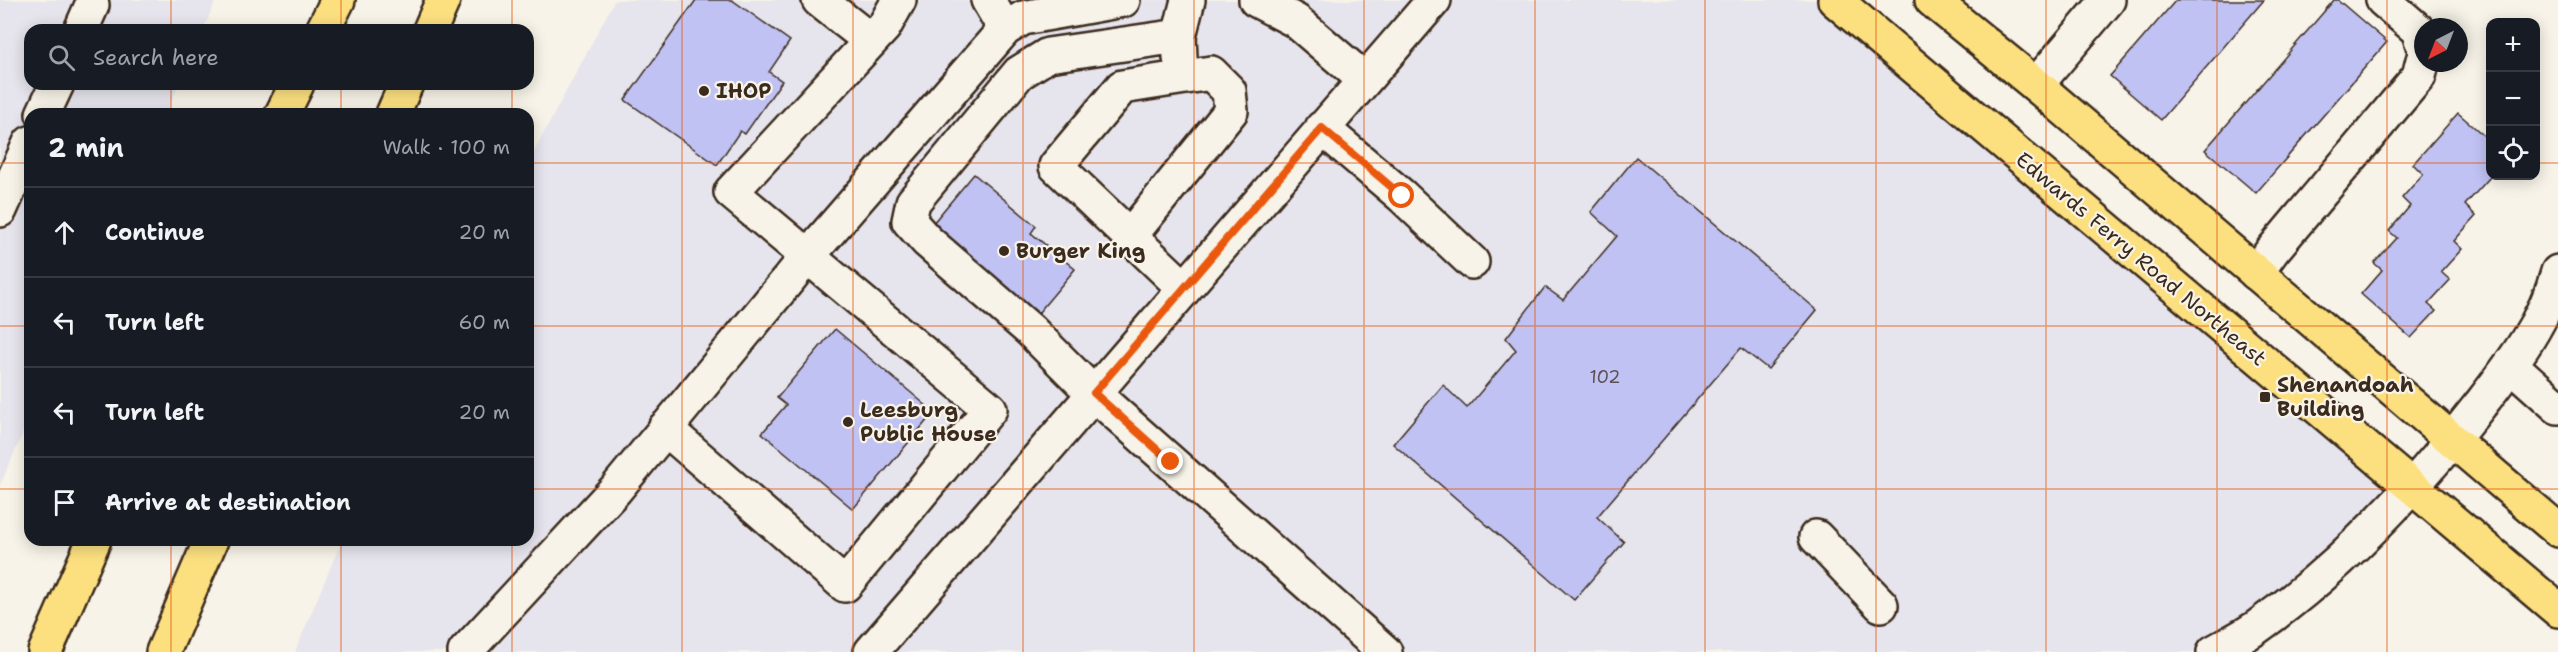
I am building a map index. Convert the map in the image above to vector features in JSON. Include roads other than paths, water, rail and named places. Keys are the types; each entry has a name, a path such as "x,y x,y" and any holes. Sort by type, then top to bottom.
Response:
{"main road":[{"path":"326,24 338,0"},
{"path":"433,24 443,0"},
{"name":"Edwards Ferry Road Northeast","path":"1835,0 2558,610"},
{"path":"1932,0 2037,85 2558,530"},
{"path":"285,108 294,90"},
{"path":"396,108 403,90"},
{"path":"45,652 91,546"},
{"path":"163,652 208,546"}],"street":[{"path":"819,0 871,41"},
{"path":"665,428 845,585 990,409 731,192 884,27 898,0"},
{"path":"988,0 1005,29"},
{"path":"1182,78 1179,36 1188,0"},
{"path":"1256,0 1296,21 1365,80"},
{"path":"872,652 1434,0"},
{"path":"2037,85 2108,0"},
{"path":"2383,0 2414,27"},
{"path":"465,652 616,489 807,257 1005,29 1023,18 1104,2"},
{"path":"1179,36 1048,55 1019,73 913,202 909,221 927,241 1030,330 1094,393 1365,646"},
{"path":"2256,273 2420,72"},
{"path":"1130,236 1231,111 1229,91 1211,73 1122,87 1056,166 1184,288"},
{"path":"46,108 54,90"},
{"path":"1322,128 1402,196 1472,262"},
{"path":"0,210 24,156"},
{"path":"2214,652 2260,626 2329,571 2412,487 2453,440 2511,365 2548,304 2558,272"},
{"path":"2511,365 2558,407"},
{"path":"1816,537 1881,605"}],"place":[{"name":"IHOP","path":"704,91"},
{"name":"Burger King","path":"1004,251"},
{"name":"Shenandoah Building","path":"2265,397"},
{"name":"Leesburg Public House","path":"848,422"}]}
